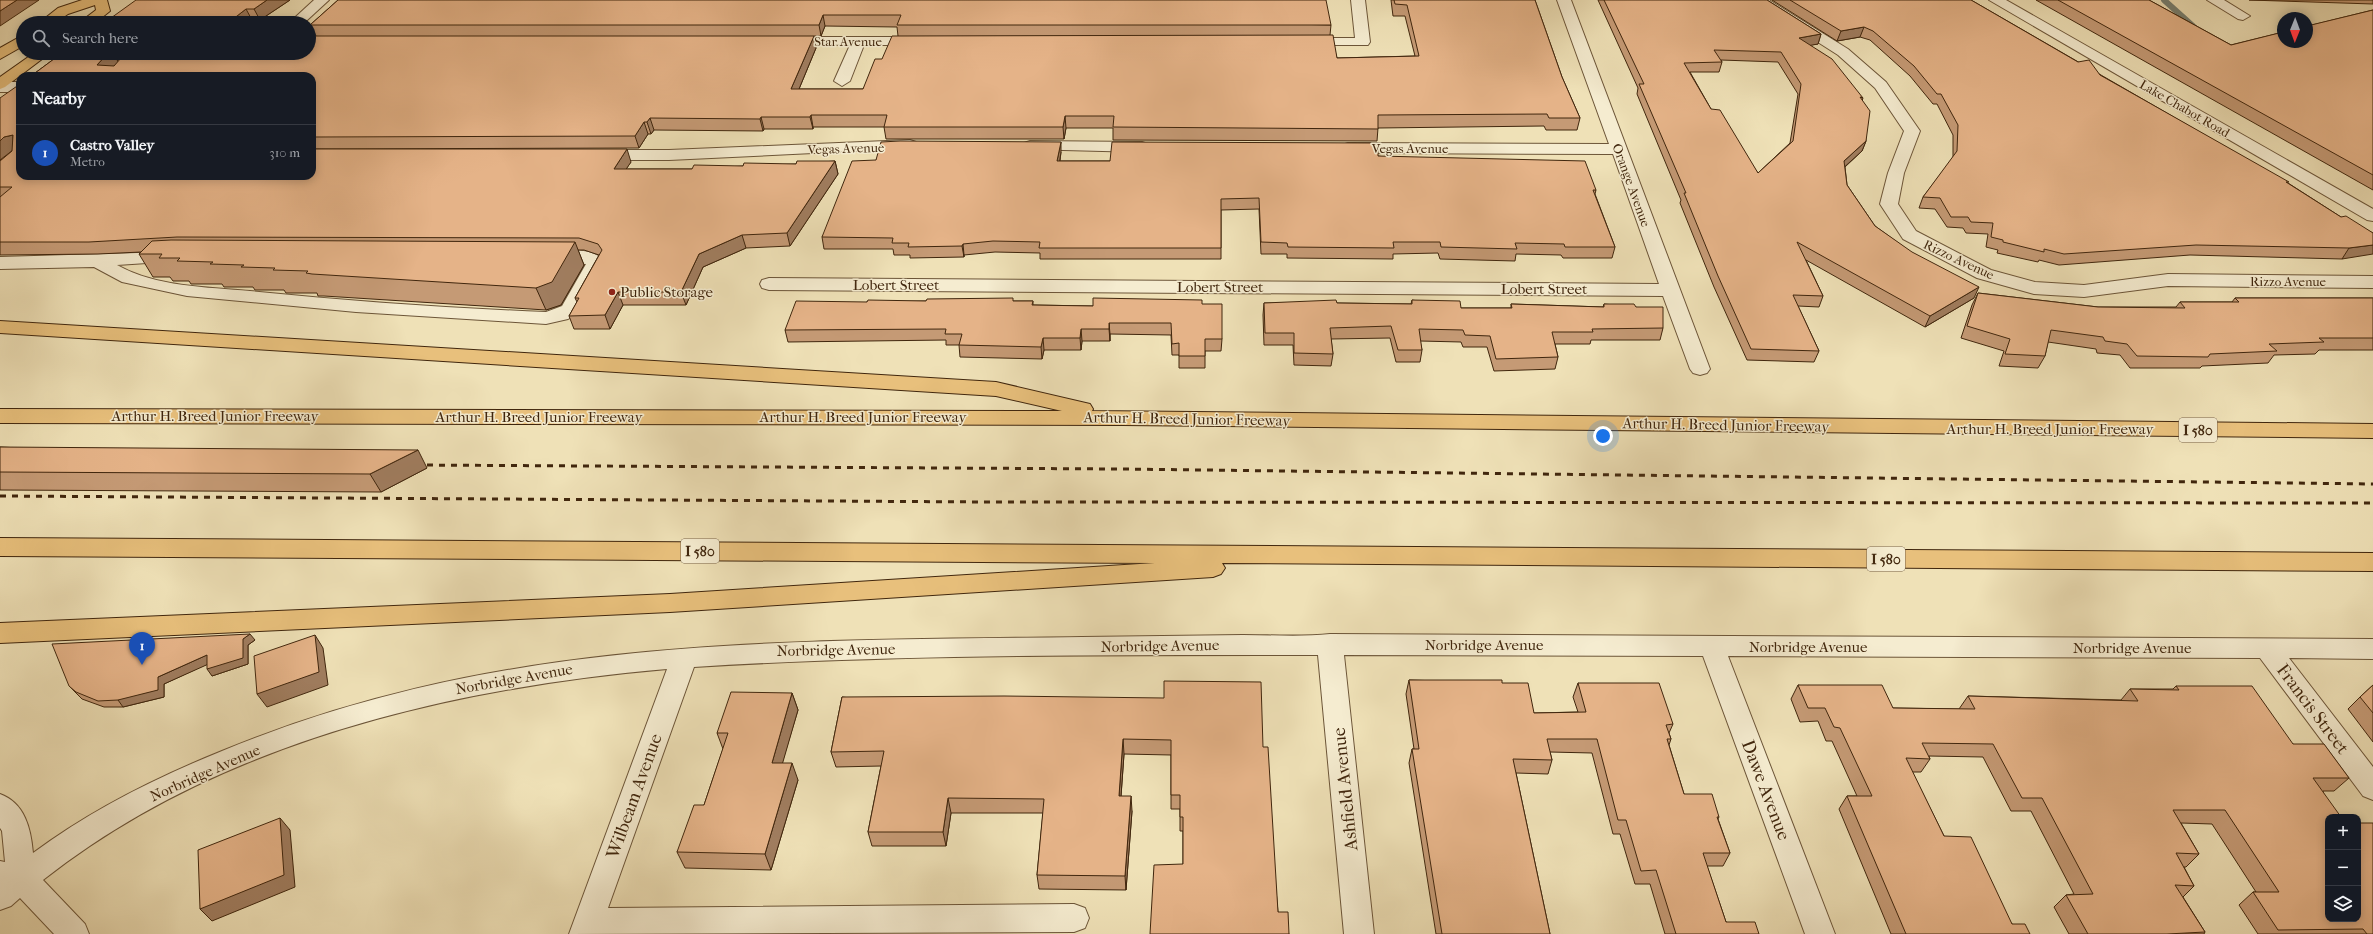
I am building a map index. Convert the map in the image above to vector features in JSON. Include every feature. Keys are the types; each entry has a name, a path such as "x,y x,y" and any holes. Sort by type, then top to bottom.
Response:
{"main road":[{"path":"56,16 63,11 96,0"},
{"path":"96,16 103,11 100,0"},
{"path":"0,55 16,44"},
{"path":"17,72 33,60"},
{"path":"0,84 16,72"},
{"path":"0,328 996,389 1123,418"},
{"name":"Arthur H. Breed Junior Freeway","path":"0,416 1123,418 2023,429 2373,431"},
{"name":"I 580","path":"0,547 2373,562"},
{"path":"0,633 670,603 1400,556"}],"street":[{"path":"304,16 322,0"},
{"path":"1292,42 1363,42 1358,0"},
{"name":"Orange Avenue","path":"1564,0 1700,369"},
{"name":"Rizzo Avenue","path":"1760,0 1842,52 1881,85 1912,131 1896,173 1889,204 1909,235 1984,274 2034,288 2084,291 2168,280 2373,282"},
{"name":"Lake Chabot Road","path":"1996,0 2373,216"},
{"path":"2214,0 2243,16"},
{"name":"Star Avenue","path":"771,41 938,41"},
{"path":"842,81 859,41"},
{"path":"0,87 16,87"},
{"name":"Vegas Avenue","path":"582,155 669,155 926,146"},
{"path":"1013,146 1156,147"},
{"name":"Vegas Avenue","path":"1330,148 1619,149"},
{"path":"0,154 16,154"},
{"path":"0,170 16,157"},
{"path":"0,263 98,261 185,256"},
{"path":"98,261 110,271 134,281 243,296 345,307 433,314 546,318 561,315 570,310 596,262 584,257 536,257"},
{"name":"Lobert Street","path":"769,284 1671,290"},
{"name":"Norbridge Avenue","path":"7,883 104,820 232,759 325,723 393,703 505,678 582,667 766,652 1330,644 2373,649"},
{"name":"Ashfield Avenue","path":"1330,644 1359,934"},
{"name":"Dawe Avenue","path":"1712,646 1820,934"},
{"name":"Francis Street","path":"2267,648 2373,788"},
{"name":"Wilbeam Avenue","path":"586,928 684,658"},
{"path":"0,806 16,827 7,883 74,934"},
{"path":"586,928 1074,918"}],"building":[{"path":"0,0 17,0 0,11"},
{"path":"136,0 267,0 254,9 246,9 237,16 114,16"},
{"path":"338,0 1326,0 1331,25 897,25 901,15 823,15 819,25 316,25 316,20"},
{"path":"1394,0 1535,0 1562,77 1580,118 1549,118 1547,114 1378,115 1378,129 1113,127 1114,116 1065,116 1063,127 884,127 887,115 811,115 810,117 761,117 760,119 650,118 647,122 644,122 635,136 316,137 316,72 36,72 53,60 102,60 97,65 114,66 119,60 316,60 316,36 814,36 791,89 863,89 875,59 882,59 892,36 1333,35 1337,58 1419,56 1407,5 1395,4"},
{"path":"1604,0 1767,0 1821,34 1799,38 1832,59 1863,98 1860,97 1870,111 1866,141 1844,161 1847,185 1875,226 1912,252 1979,287 1930,316 1797,242 1823,296 1793,295 1819,351 1751,349 1718,276 1684,193 1686,193 1639,84 1644,84","holes":["1714,50 1781,52 1801,84 1793,141 1758,173 1720,110 1711,109 1684,63 1722,62"]},
{"path":"1790,0 1971,0 2078,62 2089,60 2100,75 2289,182 2286,182 2341,217 2346,216 2373,233 2373,245 2349,248 2196,245 2064,254 2044,249 2044,252 2003,242 2003,240 1991,237 1993,223 1971,222 1968,217 1951,217 1940,198 1923,197 1957,151 1958,125 1941,94 1937,94 1914,66 1873,31 1864,27 1841,31"},
{"path":"2058,0 2149,0 2231,45 2277,34 2277,48 2313,48 2313,25 2373,10 2373,175"},
{"path":"16,87 16,180 316,180 316,149 627,149 614,169 692,169 694,165 743,166 744,163 796,164 797,161 835,161 787,233 742,235 699,254 681,292 618,292 605,315 569,316 579,298 575,298 602,250 598,244 579,238 177,237 89,242 0,242 0,197 12,187 0,187 0,161 12,151 13,135 4,137 0,141 0,98"},
{"path":"881,142 1061,142 1057,161 1110,161 1112,142 1378,143 1378,156 1585,161 1596,190 1593,190 1615,247 1565,247 1564,244 1515,243 1517,249 1441,247 1440,242 1393,242 1394,248 1288,247 1287,243 1261,242 1259,198 1221,199 1221,248 1039,248 1040,242 993,241 963,244 962,246 908,247 909,243 892,243 893,238 822,237 852,161 876,160"},
{"path":"152,241 575,242 552,282 536,288 312,274 306,273 308,271 273,270 275,268 241,267 244,265 210,264 213,262 177,261 180,258 159,258 162,254 139,254"},
{"path":"1978,293 2098,307 2185,308 2180,302 2239,302 2235,298 2373,298 2373,338 2319,338 2324,342 2269,344 2277,351 2210,354 2208,357 2137,356 2127,344 2105,341 2103,337 2051,330 2045,356 2005,354 2010,339 1967,326"},
{"path":"1013,298 1013,301 1033,301 1032,305 1093,306 1093,298 1202,300 1202,304 1222,304 1222,339 1205,339 1205,356 1179,356 1179,343 1172,344 1171,323 1109,323 1109,329 1081,329 1080,338 1043,338 1041,347 959,345 962,334 945,334 946,329 785,330 796,301 867,302 868,300 926,301 927,299"},
{"path":"1336,300 1337,303 1412,304 1412,300 1460,301 1461,308 1512,308 1511,304 1604,307 1604,304 1634,304 1636,307 1663,307 1663,328 1592,329 1593,332 1552,332 1558,357 1496,359 1490,336 1465,335 1463,330 1419,329 1422,350 1398,350 1391,326 1330,328 1333,354 1294,353 1294,333 1265,333 1264,303"},
{"path":"0,447 418,450 370,474 0,472"},
{"path":"250,634 243,639 243,658 207,669 207,655 158,677 158,690 118,700 98,701 76,692 69,686 52,644"},
{"path":"315,635 319,672 257,694 254,656"},
{"path":"1409,680 1502,680 1502,683 1528,683 1534,713 1586,712 1578,683 1659,683 1673,724 1666,725 1671,739 1667,739 1684,794 1712,794 1719,817 1717,817 1730,853 1703,853 1726,922 1755,922 1759,934 1676,934 1656,870 1641,871 1626,820 1618,820 1597,739 1547,739 1552,760 1513,759 1550,934 1442,934 1412,749 1419,749"},
{"path":"1164,681 1261,682 1263,747 1268,747 1278,912 1288,912 1289,934 1150,934 1154,865 1183,864 1183,817 1180,817 1180,795 1171,795 1171,740 1123,739 1119,796 1131,796 1125,876 1037,875 1044,799 948,798 943,832 868,832 884,751 831,752 842,697 1004,696 1164,698"},
{"path":"1798,685 1882,685 1893,708 1975,709 1968,696 2138,701 2130,689 2179,690 2176,686 2252,686 2293,744 2324,744 2349,778 2313,778 2339,814 2325,814 2325,922 2361,922 2361,823 2373,823 2373,934 2367,934 2363,929 2278,930 2253,892 2279,892 2225,810 2173,810 2199,854 2176,853 2194,886 2175,885 2205,932 2167,934 2088,934 2066,895 2093,894 2042,798 2022,798 1993,744 1922,743 1930,759 1906,758 1944,836 1971,837 2012,924 2025,924 2030,934 1906,934 1847,796 1872,796 1840,728 1834,727 1825,708 1808,708"},
{"path":"2373,685 2373,713 2360,697"},
{"path":"731,692 792,693 772,763 792,763 765,854 677,852 694,805 704,805 728,733 717,733"},
{"path":"280,818 284,875 200,909 198,850"}],"waterway":[{"path":"2164,0 2194,27"}],"railway":[{"path":"415,465 1119,469 2373,484"},
{"path":"0,496 991,502 2373,503"}],"place":[{"name":"Public Storage","path":"612,292"},
{"name":"Castro Valley","path":"142,665"}]}
